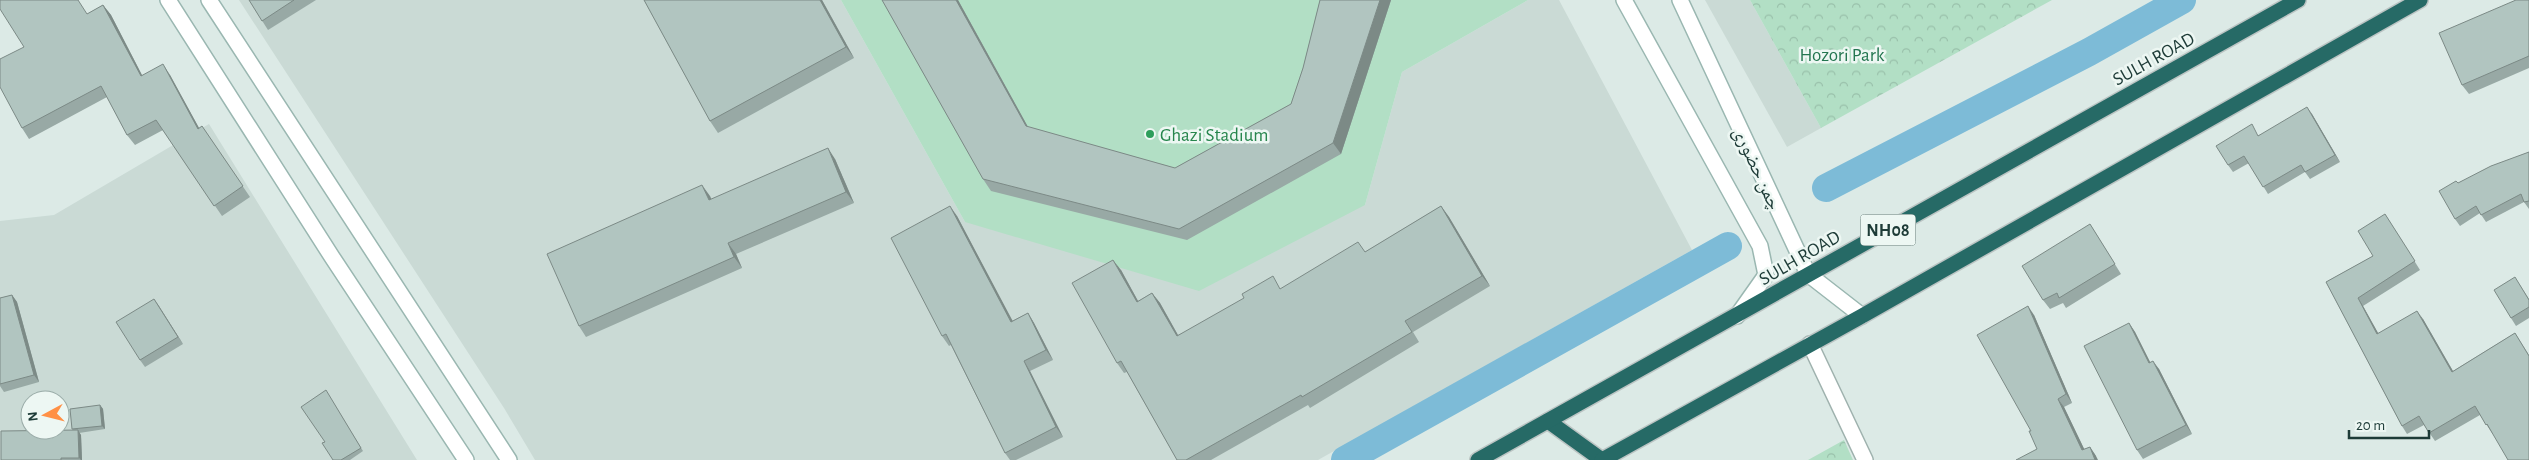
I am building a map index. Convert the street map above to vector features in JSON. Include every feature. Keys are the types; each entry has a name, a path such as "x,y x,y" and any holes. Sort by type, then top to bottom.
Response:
{"highway":[{"name":"SULH ROAD","path":"1478,460 1736,317 1808,274 2298,0"},
{"path":"1548,421 1602,460 1862,316 2420,0"}],"main road":[{"path":"168,0 332,257 466,460"},
{"path":"209,0 509,460"},
{"name":"چمن حضوری","path":"1624,0 1760,246 1766,275 1736,317"},
{"name":"چمن حضوری","path":"1680,0 1808,274 1862,316"},
{"path":"1810,344 1865,460"}],"shaded area":[{"path":"239,0 841,0 965,222 1365,205 1402,72 1528,0 1559,0 1692,250 1318,460 535,460 504,408"},
{"path":"1705,0 1750,0 1821,128 1787,147"},
{"path":"209,124 417,460 0,460 0,221 54,215"}],"green space":[{"name":"Ghazi Stadium","path":"841,0 1528,0 1402,72 1365,205 1199,291 965,222"},
{"name":"Hozori Park","path":"1750,0 2052,0 1821,128"},
{"path":"1844,440 1853,460 1808,460"}],"building":[{"path":"0,0 78,0 87,14 103,5 141,76 163,64 198,129 202,126 243,186 214,206 156,120 127,135 101,86 22,128 0,87 0,59 24,47 0,9"},
{"path":"249,0 294,0 262,21"},
{"path":"644,0 820,0 846,47 710,121"},
{"path":"882,0 956,0 1026,126 1175,168 1291,104 1303,68 1320,0 1380,0 1333,143 1179,229 983,179"},
{"path":"2516,0 2529,0 2529,56 2462,85 2439,33"},
{"path":"2307,107 2335,155 2305,172 2301,165 2263,187 2244,156 2228,165 2216,146 2252,124 2258,136"},
{"path":"828,148 846,192 728,243 734,257 579,326 547,254 702,185 709,200"},
{"path":"2529,152 2529,201 2524,202 2521,194 2481,215 2476,206 2455,219 2439,191 2456,181 2458,183 2491,166"},
{"path":"950,206 1011,322 1028,313 1046,350 1024,361 1056,427 1005,453 946,334 942,336 891,238"},
{"path":"1441,206 1482,276 1405,321 1412,332 1302,397 1301,395 1186,460 1177,460 1121,361 1117,363 1072,283 1113,260 1137,302 1152,293 1177,336 1244,298 1242,294 1273,276 1280,289 1358,242 1365,252"},
{"path":"2385,214 2415,261 2358,298 2377,334 2417,311 2452,372 2515,333 2529,356 2529,460 2508,460 2475,406 2429,433 2419,416 2402,426 2326,282 2373,256 2358,231"},
{"path":"2090,224 2115,264 2059,298 2057,293 2043,300 2022,266"},
{"path":"2515,277 2529,300 2529,307 2511,318 2494,290"},
{"path":"12,295 34,375 0,384 0,298"},
{"path":"154,299 178,337 140,360 116,322"},
{"path":"2028,306 2066,394 2058,399 2082,450 2090,447 2095,460 2016,460 2037,449 2029,431 2031,431 1977,335"},
{"path":"2129,323 2149,363 2153,361 2186,425 2137,450 2084,346"},
{"path":"326,390 361,448 341,460 333,460 322,443 325,442 301,407"},
{"path":"100,405 102,426 72,429 70,409"},
{"path":"70,430 78,430 79,458 61,458 61,460 1,460 1,431 20,431 20,440 70,440"}],"waterway":[{"path":"1826,188 2089,52 2182,0"},
{"path":"1345,460 1728,246"}],"place":[{"name":"Ghazi Stadium","path":"1150,134"}]}
